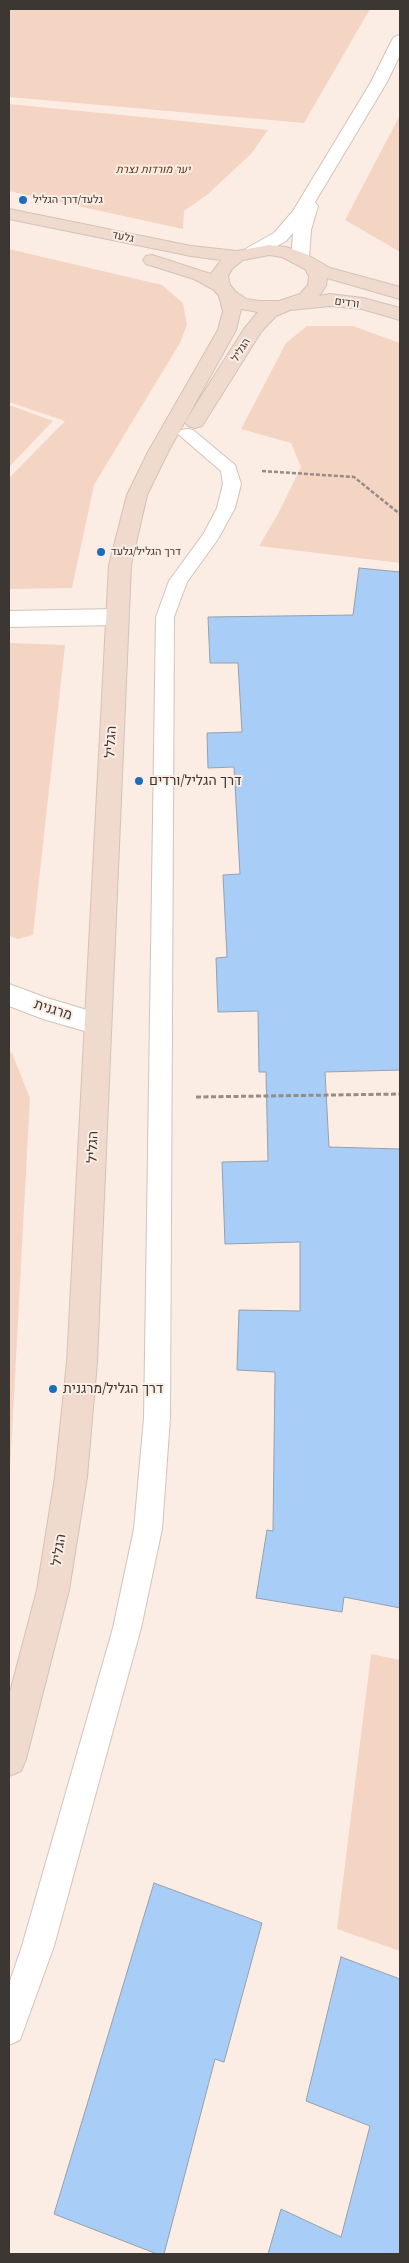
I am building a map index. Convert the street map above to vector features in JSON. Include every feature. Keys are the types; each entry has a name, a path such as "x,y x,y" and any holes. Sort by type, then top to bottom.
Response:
{"street":[{"path":"245,254 277,251 306,262 318,276 317,286 307,298 287,306 259,307 240,302 224,290 219,276 224,266 245,254 280,237 300,213 379,82 400,40"},
{"path":"306,262 302,230 312,193"},
{"name":"גלעד","path":"9,214 191,252 245,254"},
{"name":"גלעד","path":"9,229 173,265 200,275 224,290"},
{"name":"ורדים","path":"306,262 324,272 400,293"},
{"name":"הגליל","path":"9,1760 53,1590 71,1477 84,1333 116,617 120,565 137,495 158,452 227,330 232,311 224,290"},
{"name":"ורדים","path":"287,306 330,300 363,304 400,314"},
{"name":"הגליל","path":"128,527 253,330 269,312 287,306"},
{"path":"9,619 116,617"},
{"name":"מרגנית","path":"9,994 43,1008 98,1024"}],"lane":[{"path":"9,2030 38,1946 84,1784 127,1628 148,1529 157,1418 165,617 178,581 212,535 226,508 232,484 229,469 187,434"}],"path":[{"path":"229,469 354,477 400,514"},
{"path":"160,1097 400,1094"}],"green space":[{"path":"9,9 370,9 304,123 9,97"},
{"name":"יער מורדות נצרת","path":"9,104 268,130 252,153 207,195 184,211 183,229 9,191"},
{"path":"400,115 400,252 345,220"},
{"path":"9,249 162,285 183,303 187,325 180,343 94,485 72,588 9,589 9,478 65,421 9,402"},
{"path":"307,326 353,326 400,343 400,563 259,546 278,514 301,467 291,443 241,429 286,343"},
{"path":"9,405 53,421 9,467"},
{"path":"9,643 65,645 33,935 18,939 9,936"},
{"path":"9,1052 12,1053 30,1098 9,1489"},
{"path":"371,1654 400,1660 400,1951 337,1929"}],"building":[{"path":"359,568 400,572 400,1070 325,1072 329,1147 400,1149 400,1608 344,1597 342,1612 256,1598 267,1530 273,1531 275,1372 237,1370 239,1310 300,1311 300,1242 225,1244 222,1162 268,1161 266,1072 259,1072 258,1011 218,1012 216,958 227,957 223,875 240,874 234,767 208,768 207,733 242,732 238,663 210,663 208,617 353,615"},
{"path":"154,1883 262,1923 224,2062 215,2059 164,2254 157,2254 54,2214"},
{"path":"341,1957 400,1979 400,2254 268,2254 281,2209 341,2237 370,2126 306,2101"}],"place":[{"name":"גלעד/דרך הגליל","path":"23,200"},
{"name":"דרך הגליל/גלעד","path":"101,552"},
{"name":"דרך הגליל/ורדים","path":"139,781"},
{"name":"דרך הגליל/מרגנית","path":"53,1389"}]}
